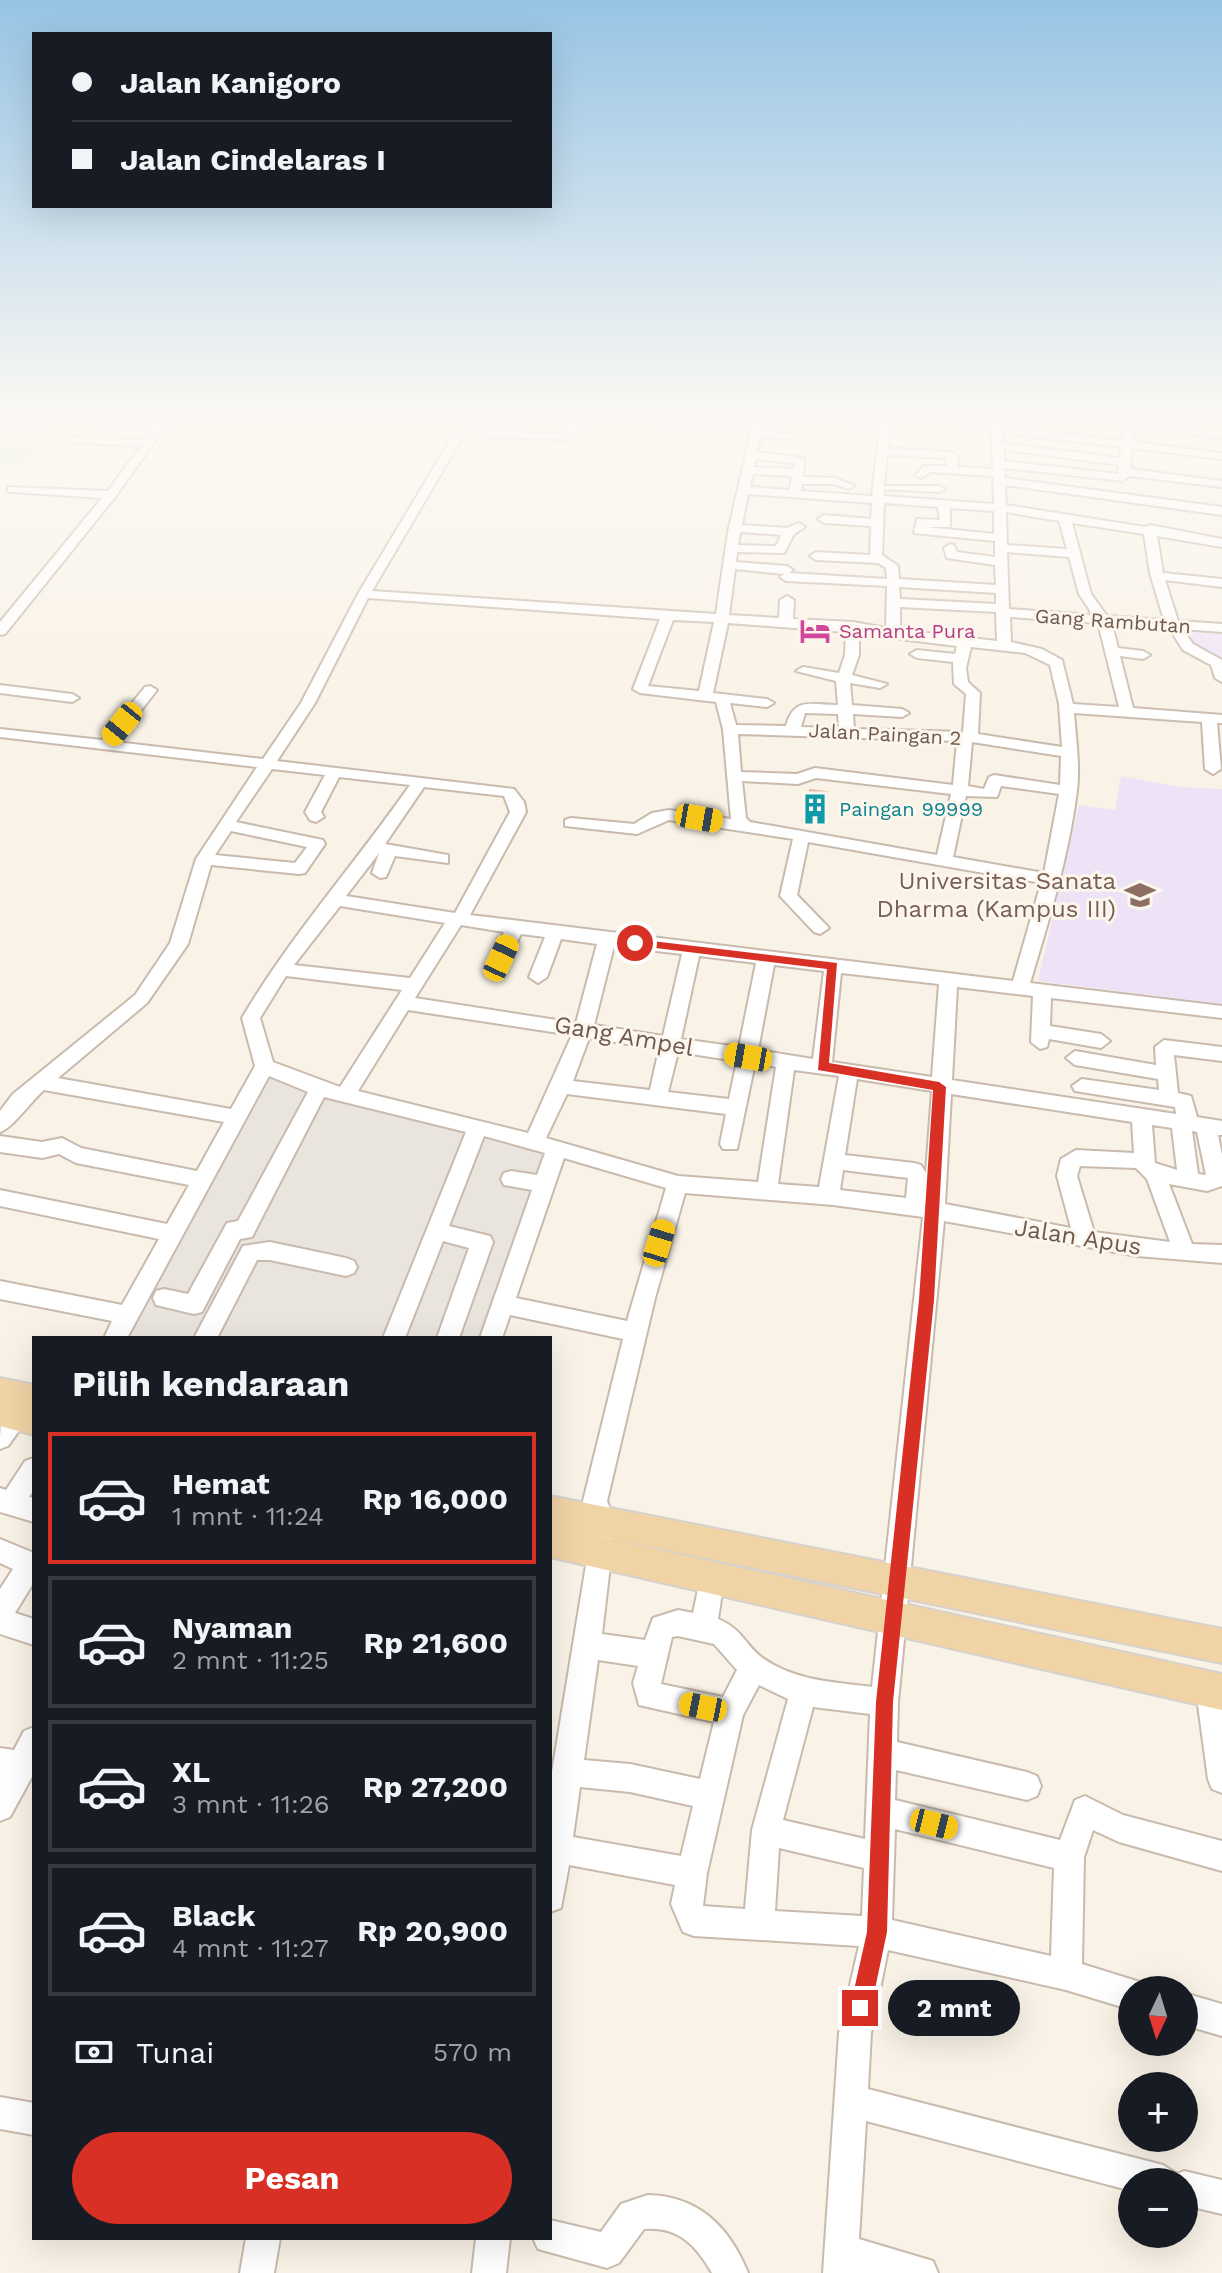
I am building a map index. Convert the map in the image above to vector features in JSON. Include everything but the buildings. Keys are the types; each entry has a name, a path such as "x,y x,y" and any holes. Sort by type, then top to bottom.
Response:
{"main road":[{"path":"552,1512 602,1538 711,1580 893,1616 1216,1691"},
{"path":"552,1541 602,1538 897,1580 1222,1646"}],"street":[{"path":"0,631 89,522"},
{"path":"0,1125 40,1082 141,999 156,980 179,944 204,859 308,703 364,594 407,522"},
{"path":"865,522 877,523 877,559"},
{"path":"921,522 918,530 1001,549"},
{"path":"922,522 946,522"},
{"path":"1000,522 1004,646"},
{"path":"1065,522 1085,594 1104,621 1127,712"},
{"path":"1104,522 1222,543"},
{"path":"705,697 716,657 720,618 736,523 789,532 780,550 732,548"},
{"path":"1150,529 1151,548 1171,624 1186,645 1217,663 1222,678"},
{"path":"952,574 950,552 1001,549 1072,553"},
{"path":"816,556 877,559 892,566 893,631"},
{"path":"729,565 893,576 1002,589"},
{"path":"1159,576 1222,583"},
{"path":"364,594 668,616 858,625 1004,646 1043,655 1057,663 1071,753 1069,791 1065,819 1020,987"},
{"path":"786,621 787,600"},
{"name":"Gang Rambutan","path":"892,603 1222,628"},
{"path":"668,616 640,689 767,703"},
{"path":"847,731 843,681 858,625"},
{"path":"917,634 917,658 961,659"},
{"path":"944,861 960,788 973,693 960,682 965,642"},
{"path":"1111,651 1143,655"},
{"path":"803,671 843,681 880,684"},
{"path":"0,689 72,698"},
{"path":"105,746 150,690"},
{"path":"722,699 730,729 738,818 747,827"},
{"path":"1065,708 1215,719 1213,769"},
{"path":"793,729 797,712 802,709 902,713"},
{"name":"Jalan Paingan 2","path":"730,729 847,731 967,738 1071,753"},
{"path":"0,733 511,794 518,807 499,853 346,1094"},
{"path":"316,817 313,812 334,772"},
{"path":"734,776 798,779 815,773 830,774 991,794 994,780 1069,791"},
{"path":"116,1336 265,1066 251,1018 281,969 332,901 382,848 420,782"},
{"path":"571,823 637,829 658,816 669,815 802,834 1048,879"},
{"path":"204,859 299,869 317,844 226,825"},
{"path":"802,834 788,899 820,928"},
{"path":"382,848 442,859"},
{"path":"380,873 382,848"},
{"path":"332,901 555,933 1222,1012"},
{"path":"501,958 515,928"},
{"path":"538,977 555,933"},
{"path":"533,1143 562,1086 600,981 607,939"},
{"path":"658,1095 692,950"},
{"path":"730,1144 766,958"},
{"path":"822,1067 833,966"},
{"name":"Gang Ampel","path":"281,969 669,1045 1199,1125"},
{"path":"921,2273 841,2263 855,2033 877,1932 884,1702 897,1580 925,1210 948,979"},
{"path":"1042,990 1040,1038 1101,1041"},
{"path":"1169,1097 1164,1047 1222,1054"},
{"path":"1075,1058 1166,1074"},
{"path":"767,1191 786,1062"},
{"name":"Jalan Apus","path":"265,1066 319,1089 478,1127 646,1172 677,1184 767,1191 925,1210 1085,1239 1185,1253 1222,1254"},
{"path":"828,1198 849,1071"},
{"path":"40,1082 236,1117"},
{"path":"562,1086 633,1098 658,1095 737,1108"},
{"path":"1082,1086 1184,1101 1199,1125 1217,1180 1207,1183 1150,1168 1076,1158 1068,1165 1067,1176 1085,1239"},
{"path":"194,1305 234,1229 244,1231 319,1089"},
{"path":"1142,1116 1150,1168 1185,1253"},
{"path":"395,1336 439,1232 478,1127"},
{"path":"0,1144 42,1150 62,1146 76,1155 202,1180"},
{"path":"492,1336 556,1150"},
{"path":"833,1161 914,1171 925,1210"},
{"path":"511,1179 544,1184"},
{"path":"677,1184 636,1332 595,1501 602,1538 586,1645 562,1760 552,1848 692,1873"},
{"path":"0,1198 172,1233"},
{"path":"439,1232 482,1242 449,1336"},
{"path":"206,1336 251,1252 270,1251 346,1267"},
{"path":"0,1290 127,1315"},
{"path":"164,1298 219,1308"},
{"path":"502,1304 636,1332"},
{"path":"15,1504 32,1473"},
{"path":"0,1551 31,1564 0,1613"},
{"path":"704,1627 711,1580"},
{"path":"0,1621 32,1628"},
{"path":"730,1712 651,1697 647,1687 662,1627 678,1623 704,1627 730,1639 753,1668 803,1692 884,1702"},
{"path":"586,1645 654,1655"},
{"path":"753,1668 730,1712 692,1873 686,1904 694,1921 877,1932 1118,1990"},
{"path":"1216,1691 1222,1779"},
{"path":"759,1927 766,1830 803,1692"},
{"path":"884,1753 1027,1786"},
{"path":"0,1807 19,1757"},
{"path":"562,1760 711,1796"},
{"path":"1066,1975 1069,1857 1085,1810 1119,1828 1222,1856"},
{"path":"880,1811 1069,1857"},
{"path":"766,1830 879,1857"},
{"path":"1198,2013 1222,2020"},
{"path":"850,2101 1118,2170"},
{"path":"0,2113 32,2119"},
{"path":"1198,2191 1222,2197"},
{"path":"552,2237 607,2251 634,2215 646,2211 675,2215 700,2227 721,2251 731,2273"},
{"path":"257,2273 263,2240"},
{"path":"489,2273 493,2240"}],"shaded area":[{"path":"1176,626 1222,630 1222,671 1191,646"},
{"name":"Universitas Sanata Dharma (Kampus III)","path":"1121,776 1179,787 1222,789 1222,1004 1038,981 1079,805 1115,810"},
{"path":"265,1066 556,1150 492,1336 116,1336"}],"place":[{"name":"Samanta Pura","path":"815,631"},
{"name":"Paingan 99999","path":"815,809"},
{"name":"Universitas Sanata Dharma (Kampus III)","path":"1140,895"}],"route":[{"path":"635,943 833,966 822,1067 939,1087 934,1211 884,1702 886,1724 877,1932 860,2008"}]}
